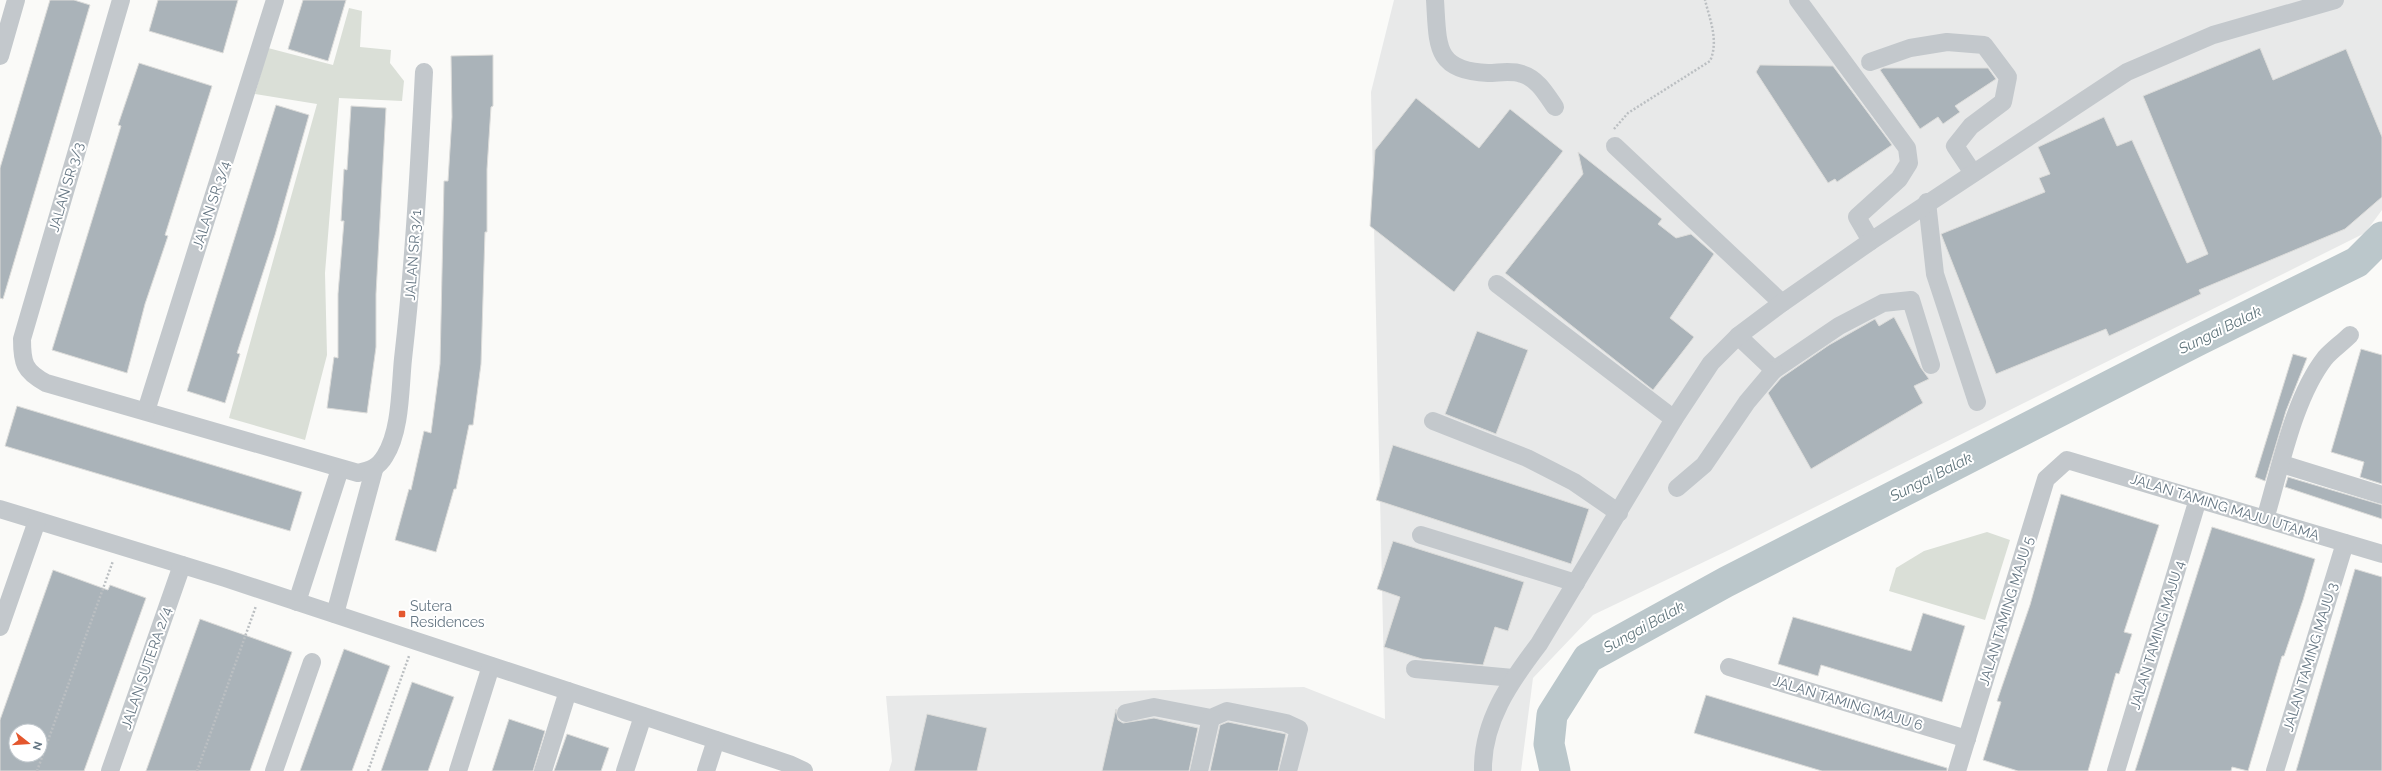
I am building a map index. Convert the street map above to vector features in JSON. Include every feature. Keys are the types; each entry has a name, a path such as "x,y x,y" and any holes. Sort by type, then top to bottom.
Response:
{"street":[{"path":"0,56 16,0"},
{"name":"JALAN SR 3/3","path":"121,0 22,339 22,358 30,374 46,383 146,411"},
{"name":"JALAN SR 3/4","path":"146,411 275,0"},
{"path":"1435,0 1437,36 1442,54 1455,67 1477,72 1522,74 1539,85 1556,108"},
{"path":"1798,0 1907,148 1909,163 1899,179 1857,217 1871,240"},
{"path":"1483,771 1488,733 1497,706 1514,678 1539,644 1619,513 1674,419 1711,363 1738,336 1871,240 2127,72 2213,35 2335,0"},
{"path":"1870,62 1910,48 1947,42 1984,45 2008,77 2003,102 1971,126 1955,146 1973,173"},
{"name":"JALAN SR 3/1","path":"374,470 385,456 393,437 398,411 414,261 424,72"},
{"path":"1615,146 1782,303"},
{"path":"1927,202 1935,274 1977,402"},
{"path":"1497,284 1674,419"},
{"path":"1677,488 1704,465 1747,402 1774,370 1839,326 1883,303 1911,300 1932,365"},
{"path":"2265,519 2297,412 2310,380 2325,358 2350,335"},
{"path":"1738,336 1774,370"},
{"path":"146,411 340,469 358,473 374,470 335,614"},
{"path":"1433,421 1527,458 1574,482 1619,513"},
{"name":"JALAN TAMING MAJU UTAMA","path":"2067,460 2382,554"},
{"name":"JALAN TAMING MAJU 5","path":"1957,771 2046,479 2067,460"},
{"path":"2282,464 2382,495"},
{"path":"296,602 340,469"},
{"name":"JALAN TAMING MAJU 4","path":"2116,771 2198,499"},
{"path":"0,509 335,614 716,740 793,769"},
{"path":"0,627 37,521"},
{"path":"1421,535 1576,583"},
{"name":"JALAN TAMING MAJU 3","path":"2275,771 2345,543"},
{"name":"JALAN SUTERA 2/4","path":"110,771 182,565"},
{"path":"274,771 312,662"},
{"path":"458,771 491,666"},
{"name":"JALAN TAMING MAJU 6","path":"1728,667 1967,739"},
{"path":"1415,669 1514,678"},
{"path":"543,771 568,691"},
{"path":"1126,712 1154,707 1211,718 1227,711 1286,722 1298,730 1288,771"},
{"path":"626,771 643,716"},
{"path":"1199,771 1211,718"},
{"path":"706,771 716,740"}],"path":[{"path":"1615,146 1611,140 1612,131 1628,112 1710,62 1715,49 1714,38 1705,0"},
{"path":"37,771 119,546"},
{"path":"197,771 261,590"},
{"path":"368,771 414,640"}],"shaded area":[{"path":"1394,0 2382,0 2382,210 2365,233 1731,549 1593,615 1533,678 1521,771 889,771 892,761 886,696 1304,687 1385,719 1371,92"},
{"path":"349,8 362,11 360,47 391,50 390,63 404,81 402,101 339,98 325,273 327,355 305,440 229,418 317,104 255,94 268,48 333,65"},
{"path":"1987,532 2010,540 1985,620 1889,591 1896,568 1924,551"}],"building":[{"path":"50,0 74,0 90,5 3,299 0,298 0,168"},
{"path":"158,0 238,0 223,53 149,31"},
{"path":"303,0 346,0 328,61 288,49"},
{"path":"2260,48 2273,80 2346,49 2382,137 2382,197 2345,229 2199,290 2201,294 2109,336 2106,329 1996,374 1941,234 2045,192 2039,178 2050,174 2038,147 2104,117 2117,146 2132,140 2187,263 2208,254 2143,96"},
{"path":"493,55 493,106 491,107 487,169 487,232 485,232 481,364 473,425 469,425 456,489 454,489 436,552 395,540 409,489 411,490 424,431 431,433 440,364 444,181 448,181 452,117 451,56"},
{"path":"139,63 212,86 165,235 168,236 145,304 127,373 52,350 121,126 118,125"},
{"path":"1760,65 1833,66 1892,145 1837,182 1835,179 1828,183 1756,72"},
{"path":"1883,68 1988,68 1996,79 1955,106 1960,112 1943,124 1938,117 1920,129 1880,70"},
{"path":"1416,98 1479,148 1510,109 1563,151 1454,292 1370,226 1375,150"},
{"path":"276,105 309,115 275,235 237,353 240,354 225,403 187,391"},
{"path":"351,106 386,108 376,294 376,347 367,413 327,408 334,357 338,358 338,294 344,221 341,221 344,169 347,170"},
{"path":"1578,152 1662,219 1658,224 1676,238 1691,234 1714,254 1670,318 1694,337 1653,390 1505,273 1583,174"},
{"path":"1894,317 1921,368 1929,379 1914,386 1923,403 1811,469 1768,393 1781,378 1829,345 1875,319 1879,326"},
{"path":"1477,331 1528,350 1496,434 1445,414"},
{"path":"2361,349 2382,355 2382,484 2360,477 2364,462 2331,452"},
{"path":"2293,354 2307,358 2286,411 2265,481 2255,477"},
{"path":"17,406 302,492 290,531 5,446"},
{"path":"1393,445 1589,509 1571,564 1376,500"},
{"path":"2288,477 2382,505 2382,519 2285,487"},
{"path":"2061,494 2159,525 2124,632 2132,634 2119,674 2116,673 2088,771 2018,771 1983,760 2001,702 1997,701 2030,605"},
{"path":"2212,527 2315,559 2303,600 2284,656 2282,656 2248,771 2232,767 2231,771 2135,771"},
{"path":"1393,541 1524,582 1508,631 1495,627 1483,665 1422,659 1384,647 1400,597 1377,589"},
{"path":"2355,569 2382,577 2382,771 2296,771"},
{"path":"53,570 108,590 110,585 146,598 84,771 0,771 0,720"},
{"path":"1923,613 1965,626 1942,702 1821,665 1818,676 1778,664 1793,617 1911,651"},
{"path":"200,619 292,652 250,771 146,771"},
{"path":"344,649 390,666 352,771 300,771"},
{"path":"412,682 454,697 428,771 381,771"},
{"path":"1706,695 1947,768 1947,771 1822,771 1694,733"},
{"path":"1116,709 1118,720 1123,723 1154,718 1198,728 1189,771 1102,771"},
{"path":"927,714 987,728 977,771 914,771"},
{"path":"509,719 545,731 533,771 492,771"},
{"path":"1228,722 1286,734 1278,771 1210,771 1220,725"},
{"path":"567,734 609,748 601,771 554,771"}],"waterway":[{"name":"Sungai Balak","path":"1555,771 1549,744 1552,715 1588,658 1726,582 2197,341 2357,262 2382,237"}],"place":[{"name":"Sutera Residences","path":"402,614"}]}
